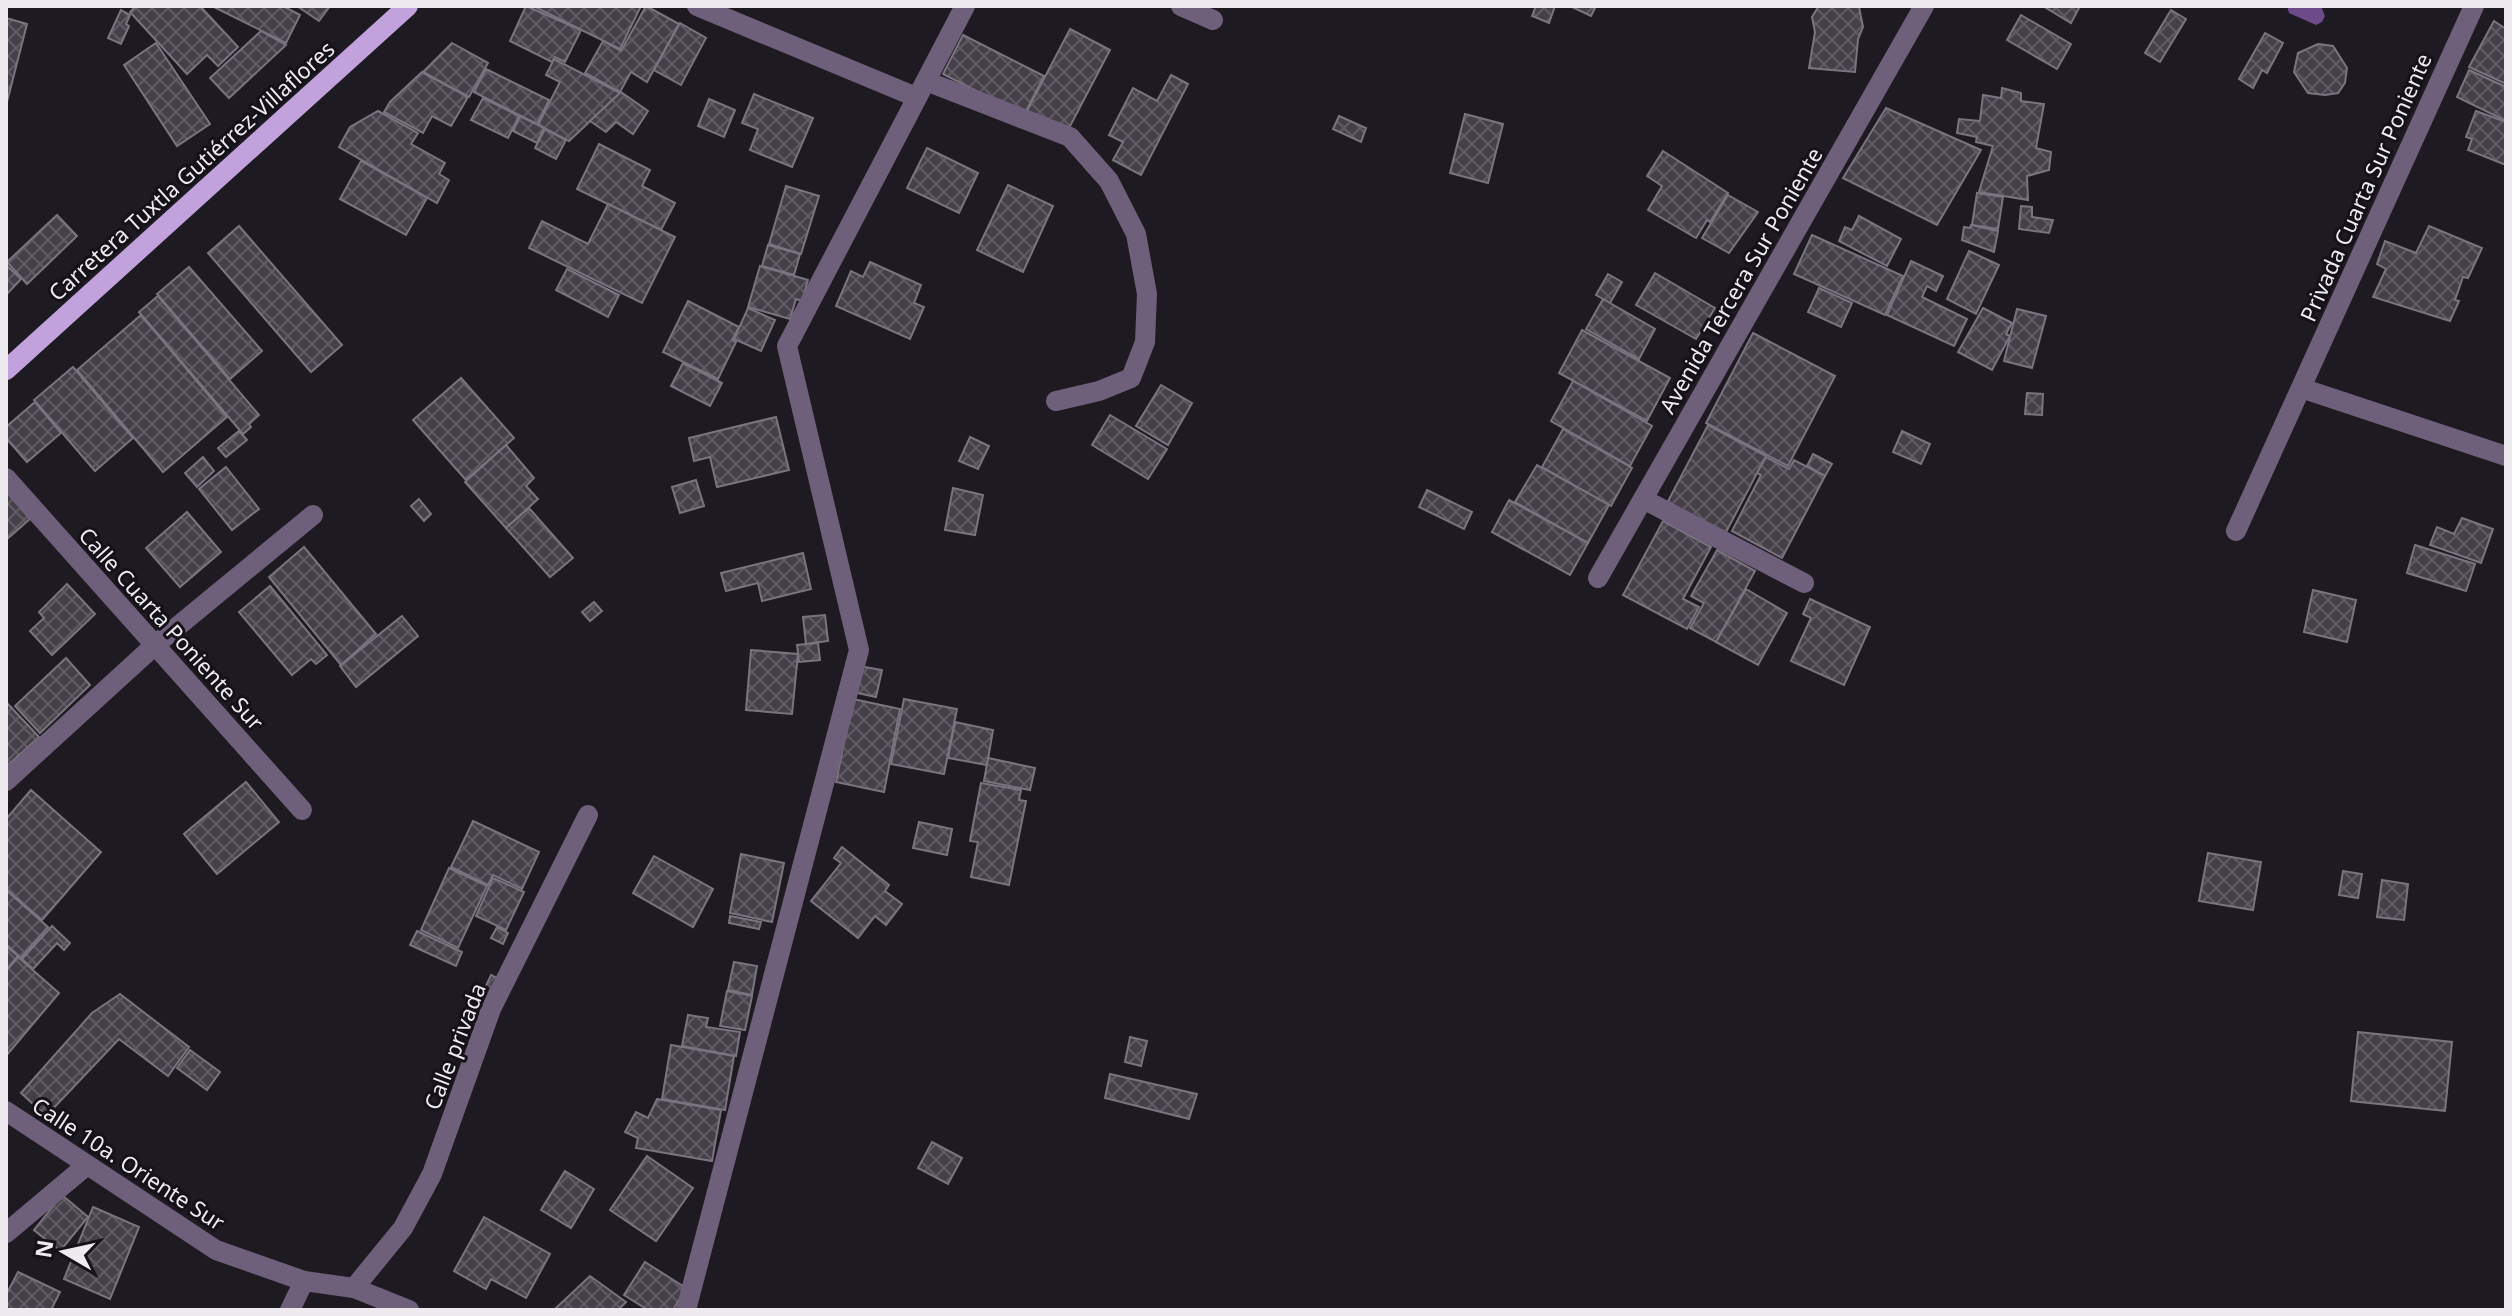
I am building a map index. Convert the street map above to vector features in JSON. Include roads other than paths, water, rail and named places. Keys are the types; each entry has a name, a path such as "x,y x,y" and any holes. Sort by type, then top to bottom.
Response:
{"main road":[{"name":"Carretera Tuxtla Gutiérrez-Villaflores","path":"6,370 408,6"}],"street":[{"path":"697,6 921,89 1070,137 1109,181 1136,234 1147,294 1145,342 1131,378 1099,391 1056,401"},
{"path":"686,1310 859,650 787,346 965,6"},
{"path":"1181,6 1213,20"},
{"name":"Avenida Tercera Sur Poniente","path":"1598,578 1924,6"},
{"name":"Privada Cuarta Sur Poniente","path":"2236,531 2474,6"},
{"path":"2301,388 2506,456"},
{"name":"Calle Cuarta Poniente Sur","path":"6,478 302,810"},
{"path":"1643,499 1804,583"},
{"path":"6,781 155,645 313,515"},
{"name":"Calle privada","path":"354,1288 403,1228 432,1174 491,1009 588,815"},
{"name":"Calle 10a. Oriente Sur","path":"6,1111 216,1250 304,1281 354,1288 409,1310"},
{"path":"6,1233 87,1165"},
{"path":"290,1310 304,1281"}]}
